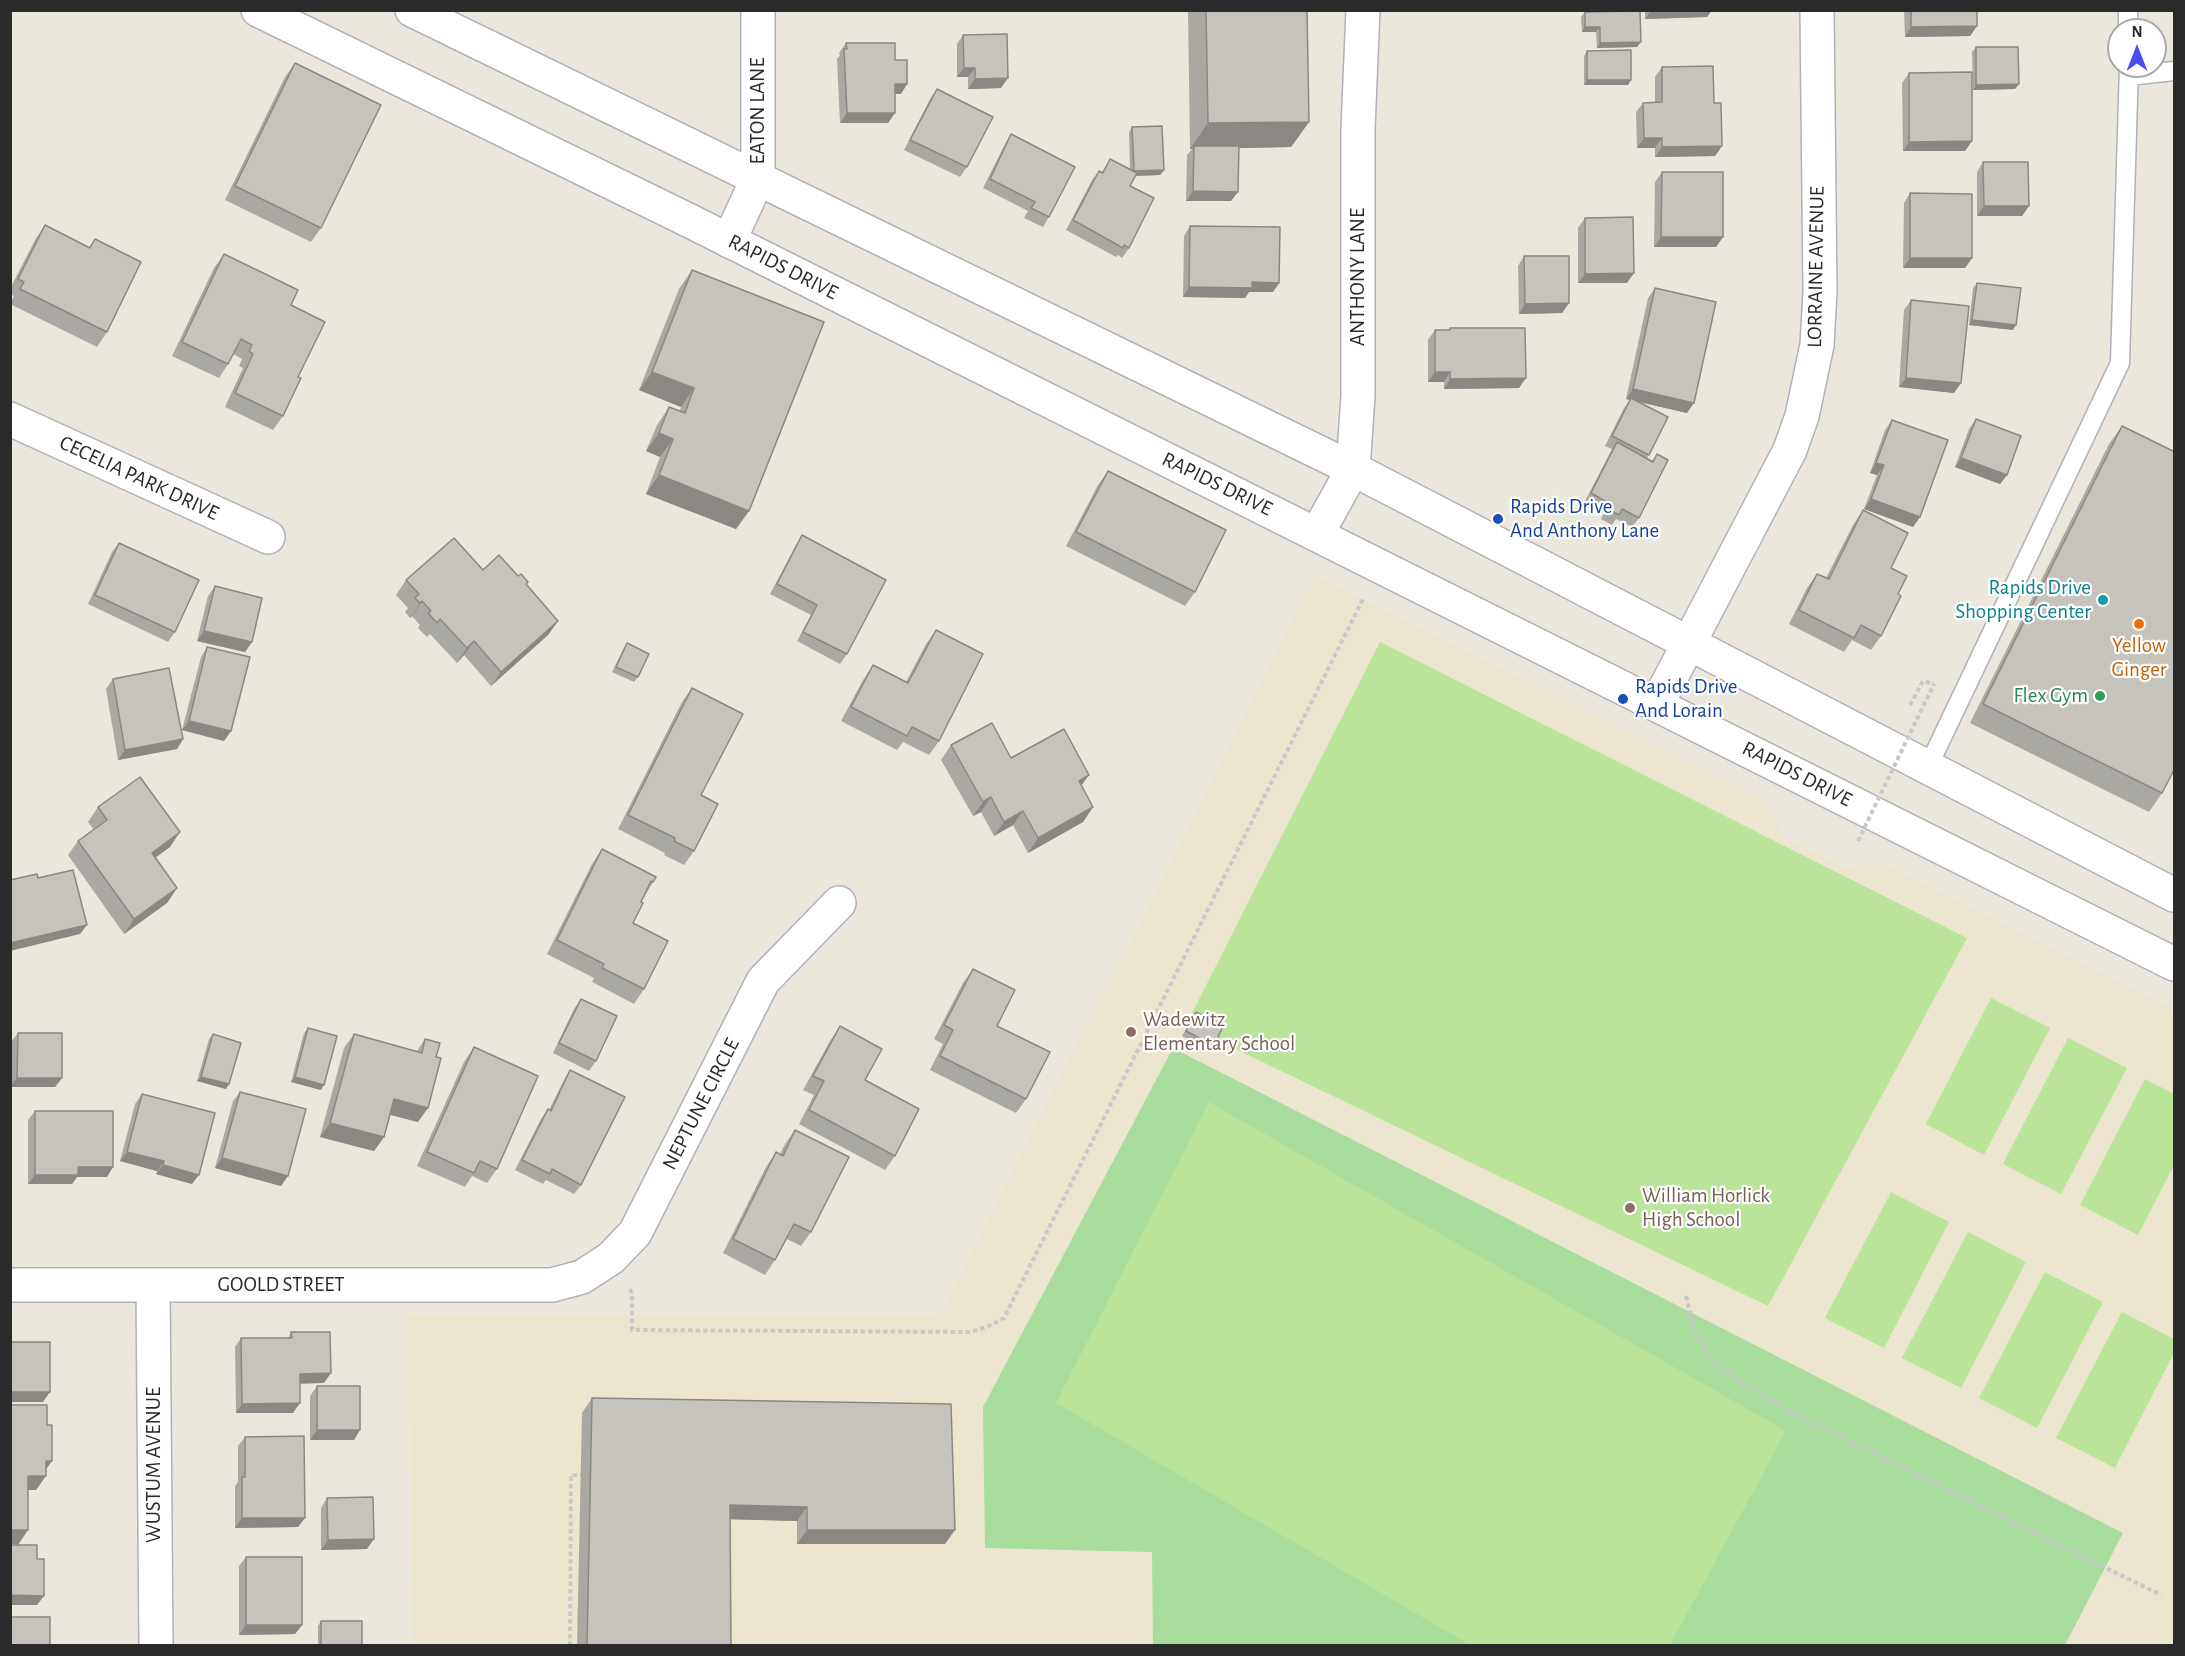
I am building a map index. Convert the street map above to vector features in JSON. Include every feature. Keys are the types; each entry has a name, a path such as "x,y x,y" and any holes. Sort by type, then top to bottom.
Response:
{"street":[{"name":"RAPIDS DRIVE","path":"258,10 580,166 2175,964"},
{"path":"412,10 1353,469 2175,895"},
{"name":"EATON LANE","path":"729,241 758,178 758,10"},
{"name":"ANTHONY LANE","path":"1317,534 1353,469 1358,396 1358,128 1363,10"},
{"name":"LORRAINE AVENUE","path":"1657,704 1790,450 1811,381 1817,345 1820,292 1817,10"},
{"name":"CECELIA PARK DRIVE","path":"10,419 268,537"},
{"name":"NEPTUNE CIRCLE","path":"552,1285 582,1277 611,1258 635,1233 763,981 839,903"},
{"name":"GOOLD STREET","path":"10,1285 552,1285"},
{"name":"WUSTUM AVENUE","path":"153,1285 156,1646"}],"lane":[{"path":"1928,767 2120,363 2129,78"}],"path":[{"path":"611,1258 632,1294 632,1330 970,1332 987,1328 1004,1318 1379,565"},
{"path":"1858,841 1934,684 1923,681 1910,705"},
{"path":"1686,1296 1695,1332 1711,1360 1736,1380 1798,1416 2161,1595"},
{"path":"570,1646 572,1475 581,1475"}],"shaded area":[{"name":"William Horlick High School","path":"1316,576 1761,801 1788,839 1843,867 1888,866 2174,1010 2174,1645 413,1645 409,1316 939,1316"}],"green space":[{"path":"1380,642 1967,938 1768,1306 1186,1025"},
{"path":"1991,998 2050,1028 1984,1155 1926,1124"},
{"path":"2068,1038 2127,1068 2061,1194 2003,1164"},
{"path":"1173,1048 2123,1533 2065,1645 1153,1645 1152,1552 985,1548 983,1407"},
{"path":"2145,1079 2174,1094 2174,1165 2138,1235 2080,1205"},
{"path":"1209,1102 1786,1431 1670,1645 1470,1645 1056,1403"},
{"path":"1891,1192 1949,1222 1884,1348 1825,1318"},
{"path":"1968,1232 2026,1262 1961,1388 1902,1358"},
{"path":"2045,1272 2103,1302 2037,1428 1979,1398"},
{"path":"2122,1312 2174,1339 2174,1353 2115,1468 2056,1438"}],"building":[{"path":"1206,10 1307,10 1309,122 1208,123"},
{"path":"1911,10 1977,10 1977,26 1911,27"},
{"path":"1640,11 1641,42 1600,43 1600,27 1585,27 1585,12"},
{"path":"1007,34 1008,78 975,79 975,68 964,68 963,35"},
{"path":"846,43 895,43 895,60 907,60 907,84 895,84 895,113 847,113 844,49 847,49"},
{"path":"1976,47 2018,47 2019,84 1976,85"},
{"path":"1631,50 1631,80 1587,80 1587,51"},
{"path":"295,63 381,105 321,228 235,186"},
{"path":"1713,66 1714,103 1721,103 1722,146 1662,147 1662,138 1644,138 1643,103 1662,102 1662,67"},
{"path":"1972,72 1972,141 1909,142 1909,73"},
{"path":"937,89 993,117 967,167 910,140"},
{"path":"1162,126 1164,170 1134,171 1132,127"},
{"path":"1011,134 1075,167 1049,217 1031,208 1035,202 990,179"},
{"path":"1194,146 1239,146 1238,192 1193,191"},
{"path":"1110,159 1137,173 1130,186 1154,198 1129,248 1124,245 1123,248 1073,220 1099,171 1103,173"},
{"path":"1983,162 2028,162 2029,206 1984,206"},
{"path":"1662,172 1723,172 1723,237 1661,237"},
{"path":"1910,193 1972,194 1972,258 1910,258"},
{"path":"1633,217 1634,273 1585,274 1585,218"},
{"path":"45,225 90,248 95,239 141,262 107,332 20,289 24,282 18,279"},
{"path":"1190,226 1280,227 1279,283 1252,282 1252,288 1189,287"},
{"path":"224,254 298,290 291,305 325,322 298,377 301,378 283,416 235,393 253,354 249,351 252,345 241,339 228,364 182,342"},
{"path":"1524,256 1569,256 1569,303 1525,304"},
{"path":"692,270 824,322 749,511 659,475 673,439 659,433 669,407 685,413 694,388 652,372"},
{"path":"1977,283 2021,288 2016,325 1972,320"},
{"path":"1655,288 1716,302 1694,403 1633,389"},
{"path":"1911,300 1969,306 1961,383 1906,378"},
{"path":"1450,328 1525,328 1526,378 1450,379 1450,372 1435,372 1435,330 1450,330"},
{"path":"1631,398 1668,417 1649,455 1612,436"},
{"path":"1976,419 2021,436 2007,475 1961,458"},
{"path":"1892,420 1948,440 1920,517 1871,499 1884,465 1876,463"},
{"name":"Rapids Drive Shopping Center","path":"2122,426 2175,452 2175,768 2162,793 1983,704"},
{"path":"1617,442 1653,462 1657,454 1668,460 1639,518 1622,509 1619,515 1608,509 1610,504 1591,493"},
{"path":"1108,471 1226,530 1195,592 1076,532"},
{"path":"1863,510 1908,533 1891,568 1907,576 1898,594 1901,596 1881,636 1861,625 1854,638 1799,610 1817,574 1829,579"},
{"path":"802,535 886,580 847,654 803,632 817,605 777,584"},
{"path":"454,538 483,570 499,555 518,576 521,574 528,582 526,584 558,621 501,672 474,641 467,648 440,619 437,623 428,613 431,611 422,601 420,603 415,598 419,594 406,580"},
{"path":"119,543 199,580 175,632 95,595"},
{"path":"215,586 262,598 252,642 204,631"},
{"path":"936,630 983,654 939,741 912,727 907,736 851,707 873,665 908,683"},
{"path":"627,643 649,654 638,677 616,667"},
{"path":"207,647 250,657 231,731 189,721"},
{"path":"169,668 183,739 125,750 113,679"},
{"path":"692,688 743,714 701,795 718,804 694,851 674,841 675,838 628,815"},
{"path":"992,723 1011,758 1064,729 1089,775 1079,781 1093,807 1038,838 1023,811 1004,822 991,797 983,802 951,745"},
{"path":"140,777 180,832 152,853 177,888 134,919 78,841 107,820 98,807"},
{"path":"602,849 656,877 653,882 651,881 633,923 668,941 644,989 602,968 604,964 557,940"},
{"path":"73,870 87,925 10,943 10,880 37,874 38,878"},
{"path":"973,969 1015,990 997,1026 1050,1052 1026,1099 940,1056 953,1030 944,1025"},
{"path":"581,999 617,1016 596,1061 559,1043"},
{"path":"1196,1012 1223,1026 1214,1046 1186,1031"},
{"path":"840,1026 882,1049 865,1080 919,1109 895,1156 809,1110 824,1081 813,1076"},
{"path":"308,1028 337,1036 324,1085 295,1077"},
{"path":"18,1033 62,1033 62,1078 17,1078"},
{"path":"11,1034 11,1077 10,1077"},
{"path":"213,1034 241,1043 229,1084 201,1077"},
{"path":"354,1034 422,1053 425,1039 440,1043 436,1057 441,1058 428,1108 394,1099 384,1137 330,1123"},
{"path":"474,1047 538,1076 497,1169 480,1161 474,1173 427,1152"},
{"path":"570,1070 625,1097 581,1185 552,1169 550,1174 522,1160 548,1109 551,1111"},
{"path":"240,1092 306,1109 288,1176 222,1158"},
{"path":"142,1094 215,1113 199,1175 163,1165 164,1161 127,1152"},
{"path":"35,1111 113,1111 113,1167 78,1167 78,1175 35,1175"},
{"path":"795,1130 849,1157 811,1232 794,1224 775,1260 733,1239 776,1152 783,1156"},
{"path":"291,1332 330,1332 331,1373 300,1374 300,1403 242,1404 241,1338 292,1338"},
{"path":"10,1342 50,1342 50,1392 10,1392"},
{"path":"317,1386 360,1386 360,1430 317,1430"},
{"path":"592,1398 951,1404 955,1530 807,1530 807,1507 730,1505 731,1646 587,1646"},
{"path":"10,1405 47,1405 47,1425 52,1425 52,1461 46,1461 46,1476 28,1476 28,1530 10,1530"},
{"path":"304,1436 305,1518 242,1518 245,1437"},
{"path":"373,1497 374,1539 328,1540 327,1498"},
{"path":"10,1545 37,1545 37,1559 44,1559 44,1596 10,1595"},
{"path":"246,1557 302,1557 302,1625 246,1625"},
{"path":"10,1617 50,1617 50,1646 10,1646"},
{"path":"321,1621 362,1621 362,1646 321,1646"}],"place":[{"name":"Rapids Drive And Anthony Lane","path":"1498,519"},
{"name":"Rapids Drive Shopping Center","path":"2103,600"},
{"name":"Yellow Ginger","path":"2139,624"},
{"name":"Flex Gym","path":"2100,696"},
{"name":"Rapids Drive And Lorain","path":"1623,699"},
{"name":"Wadewitz Elementary School","path":"1131,1032"},
{"name":"William Horlick High School","path":"1630,1208"}]}
